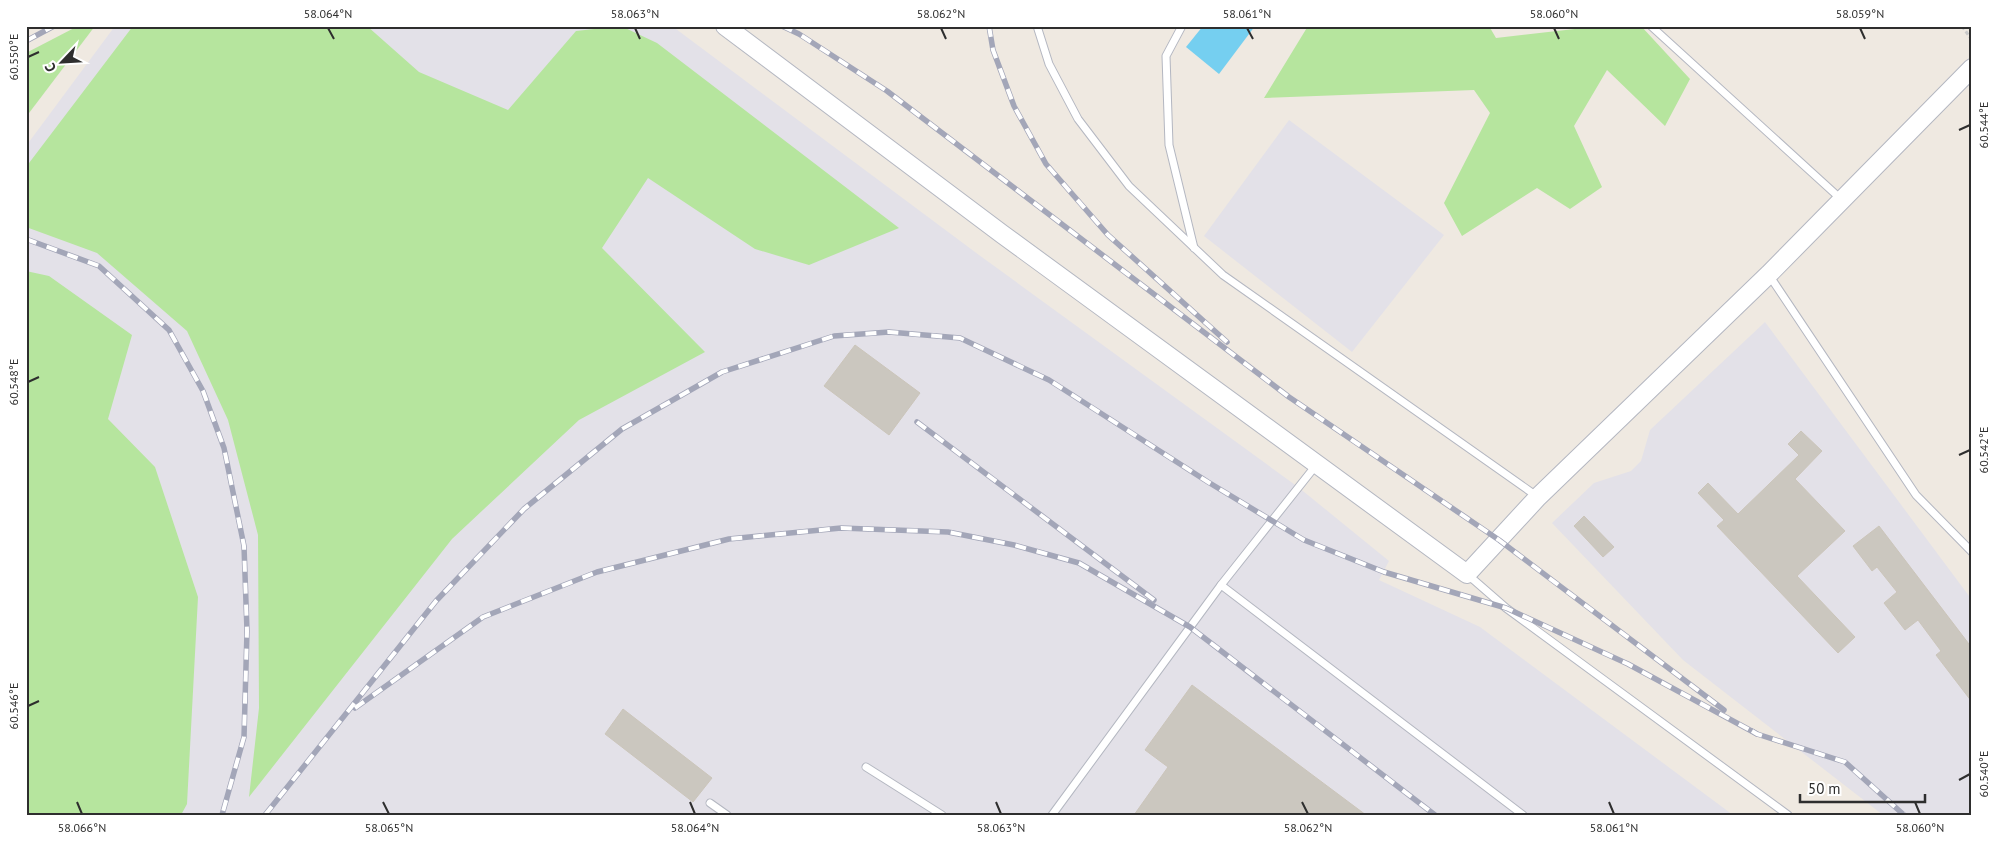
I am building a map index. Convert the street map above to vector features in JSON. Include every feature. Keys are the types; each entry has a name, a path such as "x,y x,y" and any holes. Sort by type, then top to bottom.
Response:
{"street":[{"path":"725,26 1002,234 1467,574 1538,498 1843,200 1972,68"}],"lane":[{"path":"1037,26 1049,64 1078,119 1129,186 1194,248 1223,275 1538,498"},
{"path":"1182,26 1166,56 1169,145 1194,248"},
{"path":"1651,26 1843,200"},
{"path":"1768,274 1916,495 1972,552"},
{"path":"1052,815 1221,585 1317,464"},
{"path":"1467,574 1506,608 1788,815"},
{"path":"1221,585 1523,815"},
{"path":"866,767 942,815"},
{"path":"710,803 727,815"}],"path":[{"path":"1962,26 1972,40"}],"shaded area":[{"path":"115,26 672,26 979,255 1298,487 1389,561 1379,580 1480,627 1733,815 26,815 26,146"},
{"path":"1289,120 1444,235 1352,352 1204,236"},
{"path":"1765,322 1972,600 1972,815 1883,815 1683,660 1552,523 1594,483 1631,471 1641,461 1650,430"}],"green space":[{"path":"78,26 95,26 26,117 26,53"},
{"path":"133,26 367,26 419,72 508,110 576,31 621,26 657,43 899,228 809,265 755,249 648,178 602,248 705,352 579,420 452,539 249,797 259,708 258,535 228,420 187,331 97,253 26,227 26,167"},
{"path":"1308,26 1489,26 1496,38 1601,26 1641,26 1690,79 1665,126 1607,70 1574,126 1602,187 1570,209 1537,188 1462,236 1444,203 1490,113 1474,90 1264,98"},
{"path":"26,271 49,276 132,335 108,419 155,467 198,597 187,804 181,815 26,815"}],"water":[{"path":"1203,26 1255,26 1219,74 1186,47"}],"building":[{"path":"855,345 920,393 889,435 824,386"},
{"path":"1801,431 1822,451 1795,479 1845,531 1797,576 1855,637 1838,653 1717,526 1724,520 1698,493 1708,483 1738,514 1799,455 1788,444"},
{"path":"1584,516 1614,547 1603,557 1574,526"},
{"path":"1879,526 1972,648 1972,702 1936,655 1941,651 1918,620 1905,630 1884,603 1897,592 1877,567 1872,571 1853,546"},
{"path":"1192,685 1366,815 1134,815 1168,767 1145,750"},
{"path":"623,709 712,778 693,802 605,734"}],"railway":[{"path":"26,41 54,26"},
{"path":"782,26 799,34 887,91 1289,397 1499,540 1724,710"},
{"path":"989,26 993,50 1014,106 1046,164 1108,235 1227,342"},
{"path":"26,239 99,266 169,330 203,391 224,448 244,546 247,631 244,737 222,815"},
{"path":"265,815 436,601 524,509 622,429 722,372 834,336 889,332 960,338 1049,380 1208,482 1304,540 1384,572 1506,608 1628,664 1757,734"},
{"path":"917,422 1154,600"},
{"path":"355,708 483,617 597,572 729,539 841,528 948,532 1014,545 1079,563 1190,627 1435,815"},
{"path":"1752,731 1845,762 1904,815"}]}
